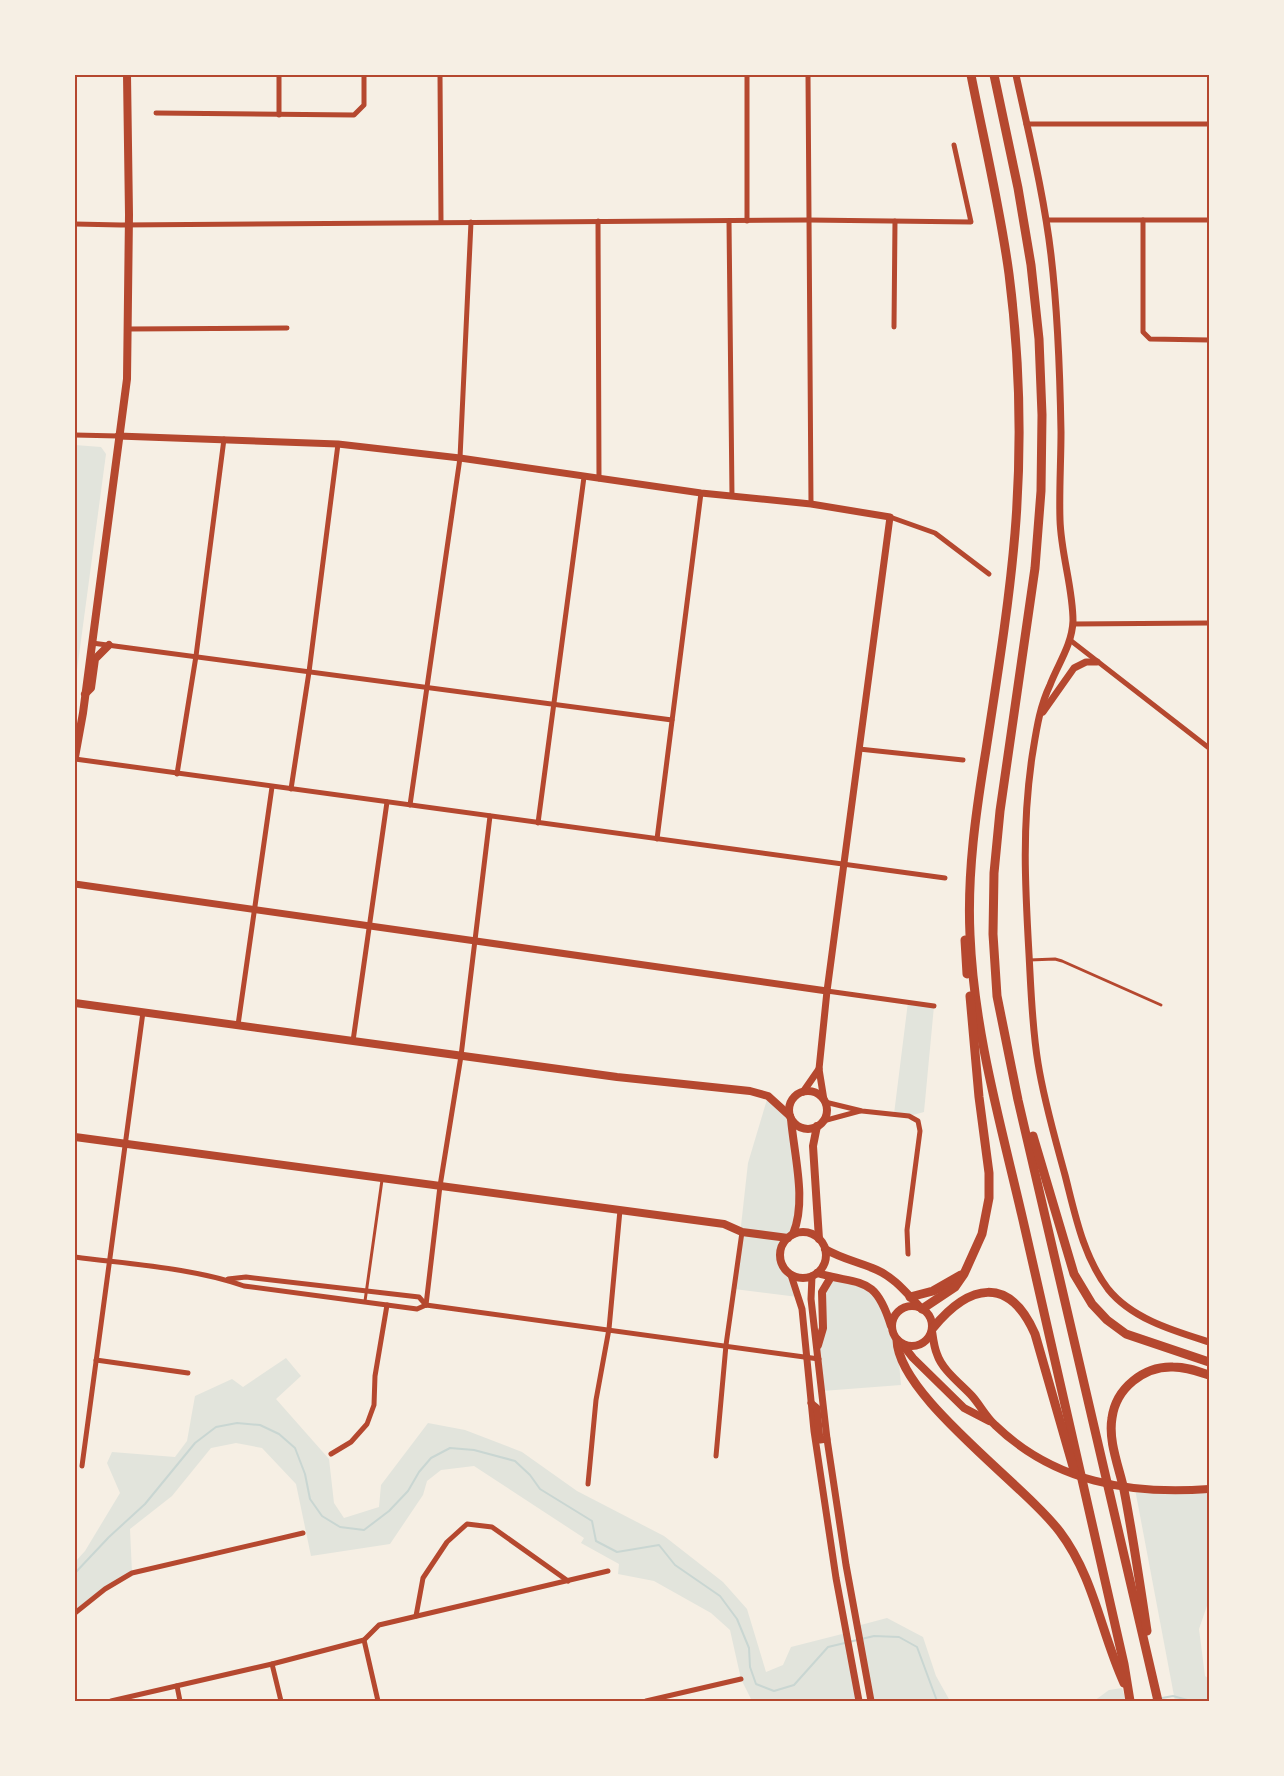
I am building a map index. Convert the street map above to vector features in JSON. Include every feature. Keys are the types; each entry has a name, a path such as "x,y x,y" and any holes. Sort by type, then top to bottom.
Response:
{"highway":[{"path":"921,1308 955,1287 964,1274 982,1234 990,1186 965,953 966,918 977,808 1012,562 1018,496 1019,420 1016,343 1008,270 970,75"},
{"path":"994,75 1018,188 1031,265 1039,339 1042,415 1041,491 1035,568 1000,811 994,873 993,934 997,996 1007,1049 1158,1701"},
{"path":"971,871 970,934 976,997 985,1054 1124,1664 1126,1688"},
{"path":"1007,1049 1072,1268 1085,1296 1107,1320 1126,1334 1209,1362"},
{"path":"910,1296 933,1291 964,1274"},
{"path":"932,1329 951,1307 983,1292 1000,1294 1021,1309 1035,1334 1098,1550"},
{"path":"899,1342 899,1354 907,1371 923,1393 964,1438 1034,1502 1071,1548 1088,1582 1116,1667 1130,1701"},
{"path":"1155,1686 1127,1505 1112,1433 1113,1408 1123,1390 1146,1372 1171,1366 1188,1368 1209,1375"}],"main road":[{"path":"75,758 127,379 129,225 127,75"},
{"path":"85,694 92,688 95,659 109,645"},
{"path":"75,1003 617,1077 750,1091 768,1096 799,1126 805,1128 820,1123"},
{"path":"993,1424 937,1356 930,1316 893,1280 879,1271 842,1259 825,1249 819,1239 813,1155 820,1123 826,1111 824,1101 815,1093 803,1092 790,1104 800,1204 797,1223 791,1236 784,1243 780,1257 782,1264 791,1275 802,1278 814,1275 840,1277 867,1286 882,1299 899,1342 964,1408 993,1424 1038,1457 1067,1472 1120,1487 1149,1491 1209,1489"},
{"path":"75,1137 724,1224 742,1232 791,1236 808,1233 819,1239"},
{"path":"814,1275 824,1265 825,1249"},
{"path":"818,1345 823,1328 822,1292 831,1276"},
{"path":"892,1328 892,1321 900,1310 913,1306 921,1308"},
{"path":"899,1342 908,1346 920,1344 926,1341 932,1329"}],"street":[{"path":"279,75 279,115"},
{"path":"156,112 354,115 364,105 364,75"},
{"path":"440,75 441,222"},
{"path":"747,75 747,221"},
{"path":"808,75 811,504"},
{"path":"1016,75 1052,258 1060,383 1060,522 1073,624 1070,640 1050,685 1038,720 1029,778 1024,845 1034,1029 1044,1094 1074,1211 1093,1264 1110,1291 1132,1310 1160,1325 1209,1342"},
{"path":"1026,124 1209,124"},
{"path":"75,224 809,220 970,222 954,145"},
{"path":"1046,220 1209,220"},
{"path":"1143,220 1143,332 1150,339 1209,340"},
{"path":"598,221 598,479"},
{"path":"729,221 732,496"},
{"path":"894,327 895,221"},
{"path":"410,805 425,687 460,458 471,222"},
{"path":"129,329 287,328"},
{"path":"75,435 338,444 460,458 701,493 811,504 890,517 935,533 989,574"},
{"path":"177,774 196,656 224,439"},
{"path":"291,789 309,672 338,444"},
{"path":"538,823 584,477"},
{"path":"657,839 701,493"},
{"path":"890,517 827,991 819,1069 824,1101 861,1110 909,1116 918,1121 920,1127 907,1230 908,1254"},
{"path":"1073,624 1209,623"},
{"path":"1070,640 1209,748"},
{"path":"92,643 672,720"},
{"path":"1038,720 1074,668 1086,662 1097,662"},
{"path":"859,749 963,759"},
{"path":"75,758 945,879"},
{"path":"238,1025 272,787"},
{"path":"353,1041 387,802"},
{"path":"426,1305 440,1186 461,1056 490,816"},
{"path":"75,884 934,1005"},
{"path":"82,1466 143,1012"},
{"path":"803,1092 819,1069"},
{"path":"820,1123 861,1110"},
{"path":"588,1484 596,1400 609,1329 620,1210"},
{"path":"716,1456 726,1346 742,1232"},
{"path":"75,1257 227,1280 244,1286 417,1309 426,1305 819,1359"},
{"path":"791,1275 802,1309 814,1431 844,1627 859,1701"},
{"path":"814,1275 811,1299 827,1439 871,1701"},
{"path":"227,1280 246,1277 419,1297 426,1305"},
{"path":"331,1454 351,1442 367,1424 374,1405 375,1376 387,1305"},
{"path":"96,1360 188,1373"},
{"path":"811,1403 817,1408 820,1440 827,1439"},
{"path":"416,1616 423,1578 447,1542 467,1524 492,1527 568,1581"},
{"path":"75,1613 105,1589 132,1573 303,1533"},
{"path":"111,1701 364,1640 379,1624 608,1571"},
{"path":"364,1640 378,1701"},
{"path":"272,1664 281,1701"},
{"path":"646,1701 741,1679"},
{"path":"177,1686 180,1701"}],"lane":[{"path":"1029,960 1062,961 1161,1005"},
{"path":"365,1302 382,1178"}],"shaded area":[{"path":"75,445 101,447 106,454 75,685"},
{"path":"908,1002 934,1006 924,1112 909,1116 894,1114"},
{"path":"768,1096 790,1117 800,1204 780,1257 782,1264 791,1275 798,1297 734,1289 748,1163"},
{"path":"831,1277 867,1286 886,1309 897,1340 901,1385 822,1391 819,1318 825,1290"},
{"path":"286,1358 301,1376 276,1399 329,1459 334,1503 344,1518 379,1507 381,1485 428,1423 465,1430 522,1452 577,1491 664,1536 723,1582 747,1609 766,1672 783,1665 791,1647 846,1633 859,1701 752,1701 741,1679 730,1630 711,1613 654,1581 618,1574 619,1564 581,1543 584,1538 474,1466 441,1470 427,1481 423,1495 390,1544 311,1556 296,1484 262,1448 236,1443 211,1448 172,1496 130,1529 132,1573 105,1589 75,1615 75,1562 85,1551 120,1493 107,1463 112,1452 175,1457 187,1441 195,1396 232,1379 243,1387"},
{"path":"1135,1489 1200,1489 1209,1496 1209,1600 1199,1629 1205,1676 1209,1679 1209,1701 1175,1701"},
{"path":"887,1618 923,1637 936,1676 950,1701 871,1701 857,1626"},
{"path":"1122,1688 1126,1701 1094,1701 1109,1690"}],"waterway":[{"path":"75,1573 145,1504 195,1443 216,1427 237,1423 260,1425 279,1434 295,1448 305,1474 310,1499 322,1516 340,1527 364,1530 389,1511 408,1491 419,1472 431,1458 450,1448 474,1450 515,1461 530,1475 540,1489 592,1521 596,1541 617,1552 659,1545 675,1565 720,1596 737,1619 749,1648 750,1667 756,1684 774,1691 794,1685 828,1647 874,1636 899,1637 917,1647 937,1701"},
{"path":"1162,1698 1173,1696 1191,1701"},
{"path":"1148,1701 1156,1699"}]}
